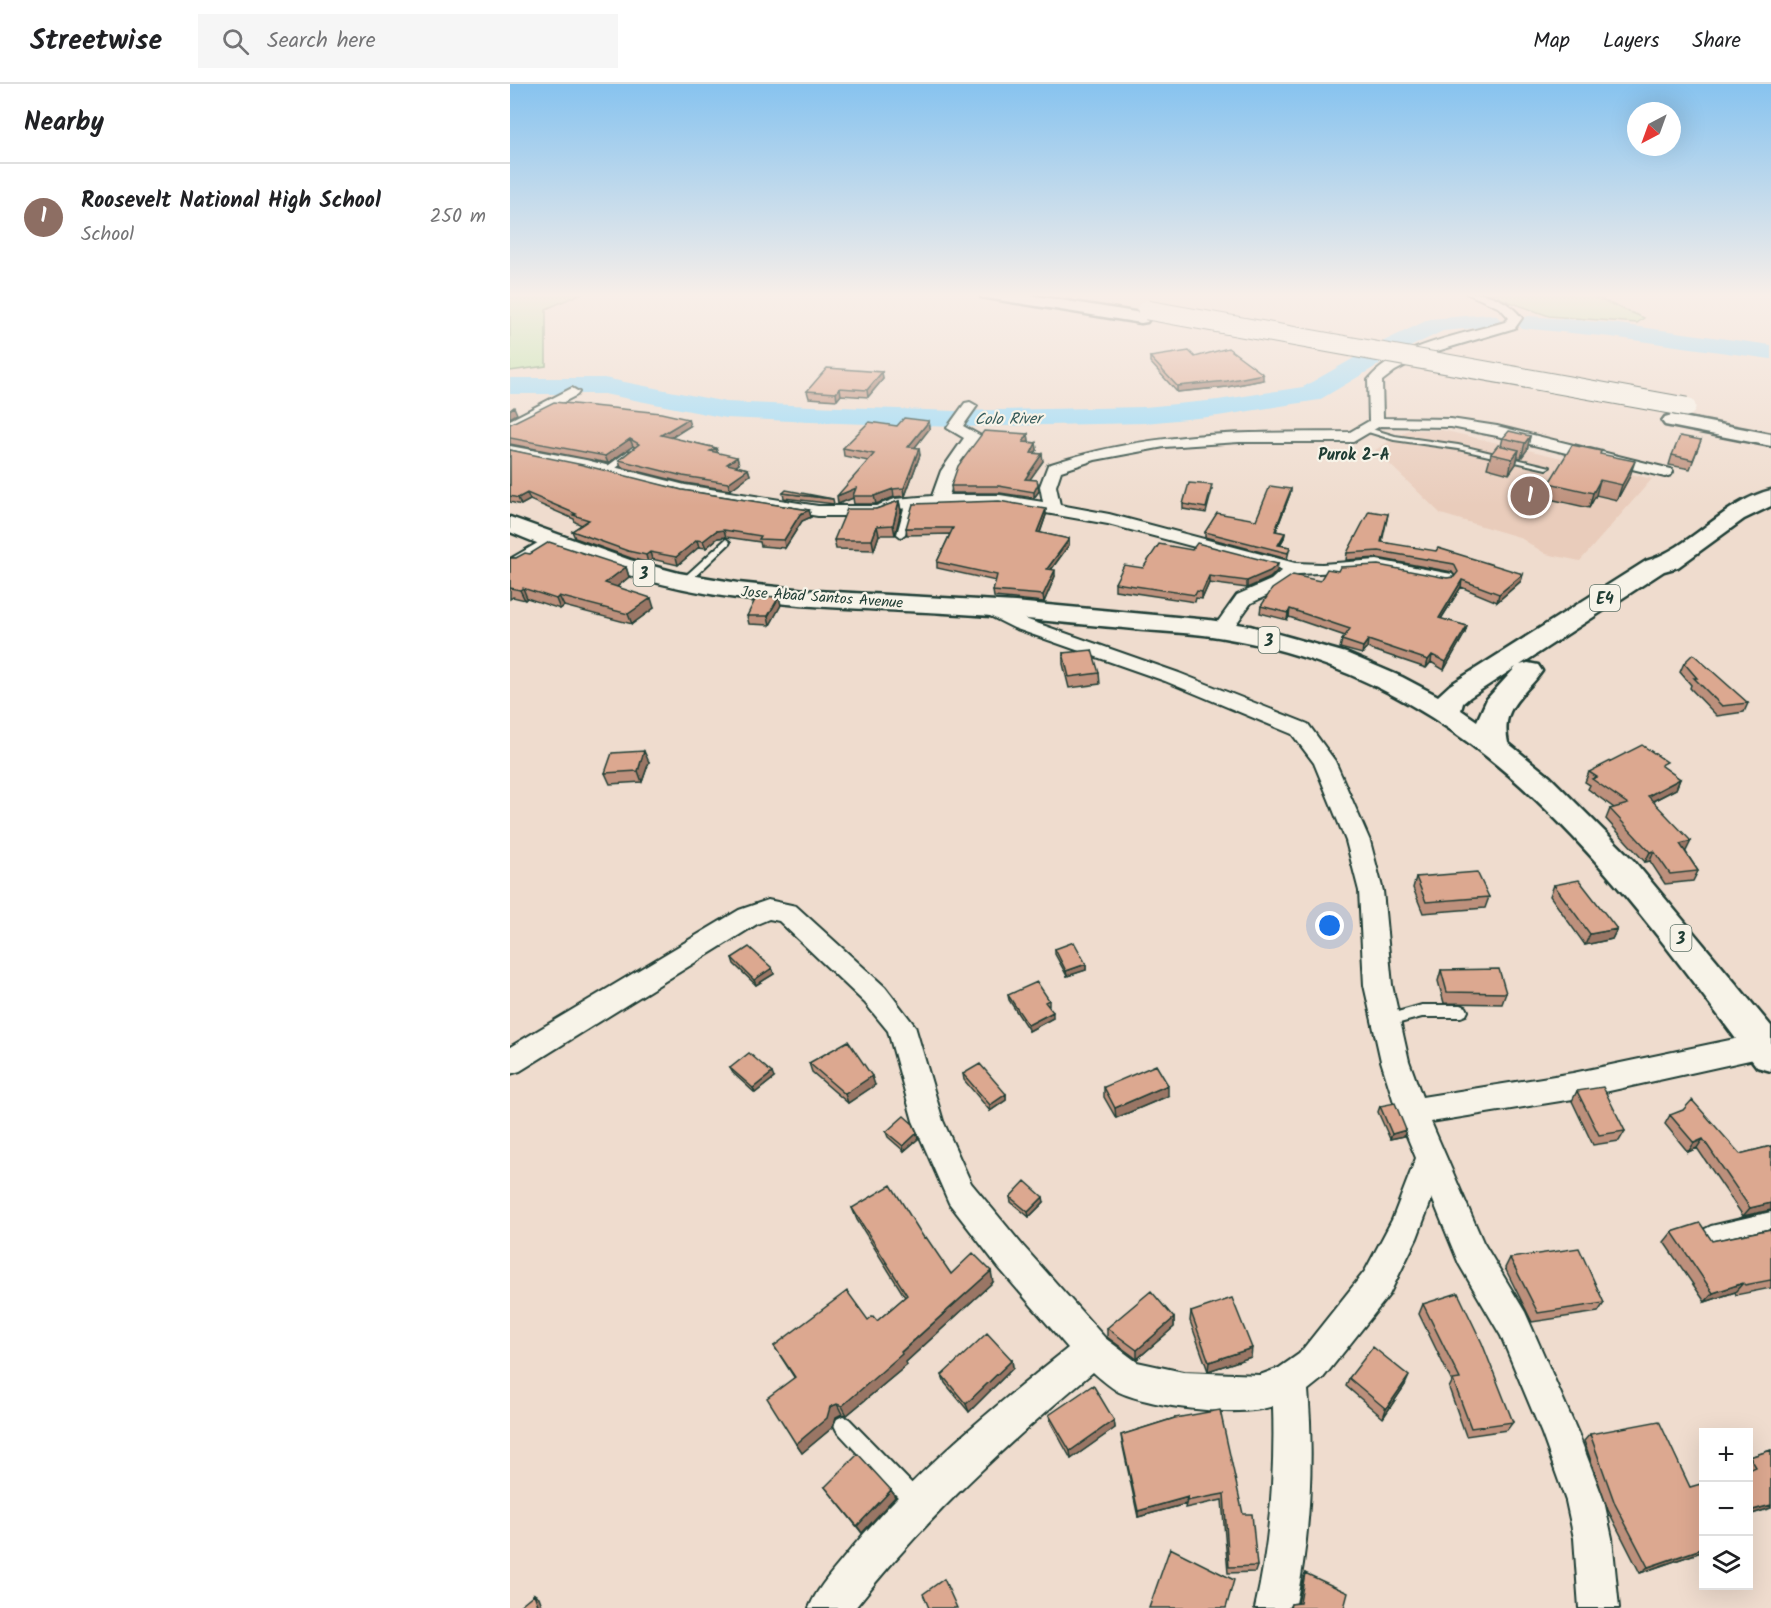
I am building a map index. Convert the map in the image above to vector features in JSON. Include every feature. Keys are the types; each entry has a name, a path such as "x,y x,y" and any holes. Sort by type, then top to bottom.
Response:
{"highway":[{"path":"1412,364 1679,414 1771,440"},
{"path":"1679,414 1739,414"},
{"name":"E4","path":"1446,713 1474,706 1516,666 1667,571 1669,562 1736,514 1771,497"},
{"name":"Jose Abad Santos Avenue","path":"510,524 625,568 683,582 785,596 989,608 1222,630 1286,644 1388,681 1446,713 1535,779 1617,863 1670,924 1767,1050"},
{"name":"Jose Abad Santos Avenue","path":"1144,623 1269,653 1359,687 1372,697 1459,744 1494,749"},
{"name":"E4","path":"1388,681 1423,683 1516,666"},
{"name":"E4","path":"1494,749 1490,733 1490,719 1516,666"},
{"path":"1359,687 1388,695 1415,708 1446,713"}],"street":[{"path":"1372,425 1375,380 1396,364"},
{"path":"510,426 572,392"},
{"path":"939,500 950,471 973,436 954,429 966,412"},
{"path":"1052,508 1048,486 1054,468 1096,454 1180,440 1233,437 1353,437 1372,425 1451,423 1497,431 1665,472"},
{"path":"510,451 608,470 685,490 818,511 878,511 895,504 939,500 1000,500 1052,508 1174,535 1295,568 1322,569 1377,565 1446,578"},
{"path":"1222,630 1244,599 1277,584 1295,568"},
{"path":"989,608 1021,624 1172,677 1300,729 1324,760 1358,841 1371,891 1378,985 1395,1061 1412,1112 1471,1253 1513,1324 1560,1433 1586,1501 1593,1538 1599,1608"},
{"path":"510,1062 748,917 768,909 787,913 875,996 901,1026 928,1121 960,1193 1011,1257 1093,1350 1129,1378 1183,1390 1260,1393 1290,1382 1311,1366 1377,1283 1406,1227 1431,1159"},
{"path":"1412,1112 1573,1086 1767,1050"},
{"path":"829,1608 881,1544 918,1504 1011,1418 1093,1350"},
{"path":"1275,1608 1283,1577 1291,1474 1293,1421 1290,1382"}],"lane":[{"path":"1372,425 1394,438 1458,447 1546,467"},
{"path":"608,470 635,450"},
{"path":"902,534 909,503"},
{"path":"510,563 548,540"},
{"path":"683,582 726,542"},
{"path":"1385,1021 1422,1011 1461,1011"},
{"path":"1711,1234 1771,1220"},
{"path":"843,1425 918,1504"}],"shaded area":[{"path":"1408,430 1442,430 1652,479 1580,561 1546,554 1519,537 1441,514 1375,450"}],"green space":[{"path":"510,364 546,364 546,366 510,371"}],"building":[{"path":"1157,364 1250,364 1263,374 1227,381 1177,386"},
{"path":"827,368 882,372 867,390 840,388 836,393 807,391"},
{"path":"554,402 661,413 688,419 661,435 716,448 710,451 737,457 727,464 748,469 728,483 683,476 619,460 639,444 630,439 605,456 510,438 510,424"},
{"path":"904,418 929,421 908,447 919,448 904,488 893,489 874,496 853,496 856,488 837,496 874,454 843,448 869,422 897,426"},
{"path":"984,431 1028,434 1023,442 1036,443 1031,453 1042,454 1025,479 1037,480 1038,484 1034,492 999,486 951,486 958,466"},
{"path":"1509,431 1530,436 1525,443 1503,438"},
{"path":"1680,436 1701,440 1693,460 1672,455"},
{"path":"1498,445 1519,450 1512,459 1491,454"},
{"path":"1572,445 1601,451 1600,454 1635,461 1622,485 1600,480 1593,493 1549,483"},
{"path":"510,450 583,465 682,490 809,510 800,514 784,540 759,539 761,536 724,530 716,531 703,541 697,540 676,557 650,552 646,555 572,531 589,520 573,515 576,514 527,493 518,498 510,496"},
{"path":"1189,483 1212,485 1206,508 1183,504"},
{"path":"1270,486 1291,489 1275,531 1285,533 1278,545 1290,547 1288,553 1205,532 1217,513 1256,520"},
{"path":"786,490 833,499 783,493"},
{"path":"899,501 893,525 877,526 872,540 834,540 847,509 876,509"},
{"path":"999,501 1046,509 1037,532 1069,539 1047,569 1055,570 1043,595 993,591 997,575 937,562 953,528 906,528 913,504"},
{"path":"1369,511 1388,514 1381,542 1436,551 1438,548 1523,574 1499,594 1462,580 1439,618 1467,626 1446,662 1432,655 1428,660 1368,640 1363,647 1342,640 1350,629 1290,609 1288,613 1261,606 1272,589 1293,575 1320,581 1327,569 1338,571 1340,567 1378,565 1447,578 1454,577 1458,572 1454,564 1379,551 1347,553"},
{"path":"549,542 626,567 605,583 651,598 628,614 559,596 556,599 523,588 520,590 510,588 510,558 516,558 525,553 530,554"},
{"path":"1197,543 1278,564 1270,571 1247,581 1209,576 1202,592 1197,591 1195,595 1115,583 1124,565 1143,568 1159,544 1192,550"},
{"path":"757,596 779,597 768,616 747,616"},
{"path":"1092,650 1099,673 1069,677 1063,653"},
{"path":"1693,654 1748,703 1722,706 1694,678 1697,678 1684,663"},
{"path":"1642,745 1667,762 1661,765 1680,779 1648,796 1691,841 1680,844 1698,871 1670,874 1654,851 1650,852 1610,809 1628,804 1592,779 1597,777 1589,772"},
{"path":"644,751 638,771 605,773 612,753"},
{"path":"1477,872 1489,897 1426,902 1416,877"},
{"path":"1579,880 1617,929 1590,934 1554,885"},
{"path":"1074,942 1086,964 1066,971 1055,949"},
{"path":"749,947 772,968 754,980 732,958"},
{"path":"1499,969 1506,993 1447,992 1441,970"},
{"path":"1037,982 1049,1000 1045,1002 1053,1012 1028,1025 1008,995"},
{"path":"848,1041 872,1076 845,1094 809,1063"},
{"path":"749,1053 772,1073 753,1088 730,1068"},
{"path":"980,1064 1006,1094 990,1105 963,1074"},
{"path":"1156,1065 1168,1085 1115,1108 1104,1087"},
{"path":"1603,1087 1625,1131 1599,1135 1577,1091"},
{"path":"1692,1100 1740,1154 1771,1146 1771,1203 1750,1208 1703,1139 1694,1143 1670,1115 1683,1110"},
{"path":"1395,1103 1406,1130 1392,1134 1380,1106"},
{"path":"904,1116 913,1124 917,1133 903,1146 886,1132"},
{"path":"1025,1181 1043,1197 1028,1212 1010,1197"},
{"path":"891,1185 924,1238 926,1237 951,1274 973,1253 991,1271 842,1406 837,1404 830,1407 827,1418 796,1444 767,1398 795,1377 774,1346 847,1291 868,1320 873,1316 877,1321 907,1295 852,1208"},
{"path":"1700,1223 1712,1241 1771,1229 1771,1280 1745,1285 1743,1283 1713,1293 1672,1232"},
{"path":"1579,1248 1604,1303 1538,1313 1510,1258"},
{"path":"1151,1291 1174,1318 1137,1350 1107,1328"},
{"path":"1458,1293 1482,1343 1513,1422 1471,1428 1453,1380 1460,1379 1423,1304"},
{"path":"1232,1298 1252,1348 1209,1362 1191,1312"},
{"path":"987,1333 1012,1360 966,1404 942,1375"},
{"path":"1373,1347 1409,1376 1386,1409 1349,1378"},
{"path":"1093,1385 1114,1420 1070,1451 1049,1415"},
{"path":"1220,1410 1243,1514 1252,1514 1257,1566 1229,1567 1224,1494 1186,1501 1188,1497 1138,1511 1121,1435 1175,1418"},
{"path":"1659,1421 1690,1487 1699,1484 1699,1550 1648,1567 1615,1504 1590,1434"},
{"path":"1771,1450 1771,1505 1753,1510 1753,1468 1756,1467 1753,1456"},
{"path":"858,1454 891,1490 857,1526 825,1487"},
{"path":"1170,1548 1234,1580 1226,1608 1149,1608"},
{"path":"1305,1573 1348,1593 1344,1608 1290,1608 1291,1604 1300,1603"},
{"path":"944,1579 957,1608 929,1608 923,1594"},
{"path":"534,1594 539,1608 517,1608"}],"waterway":[{"name":"Colo River","path":"510,386 604,386 726,410 811,414 955,419 1145,415 1218,408 1310,394 1362,364"}],"place":[{"name":"Roosevelt National High School","path":"1530,496"}],"district":[{"name":"Purok 2-A","path":"1354,454"}]}
